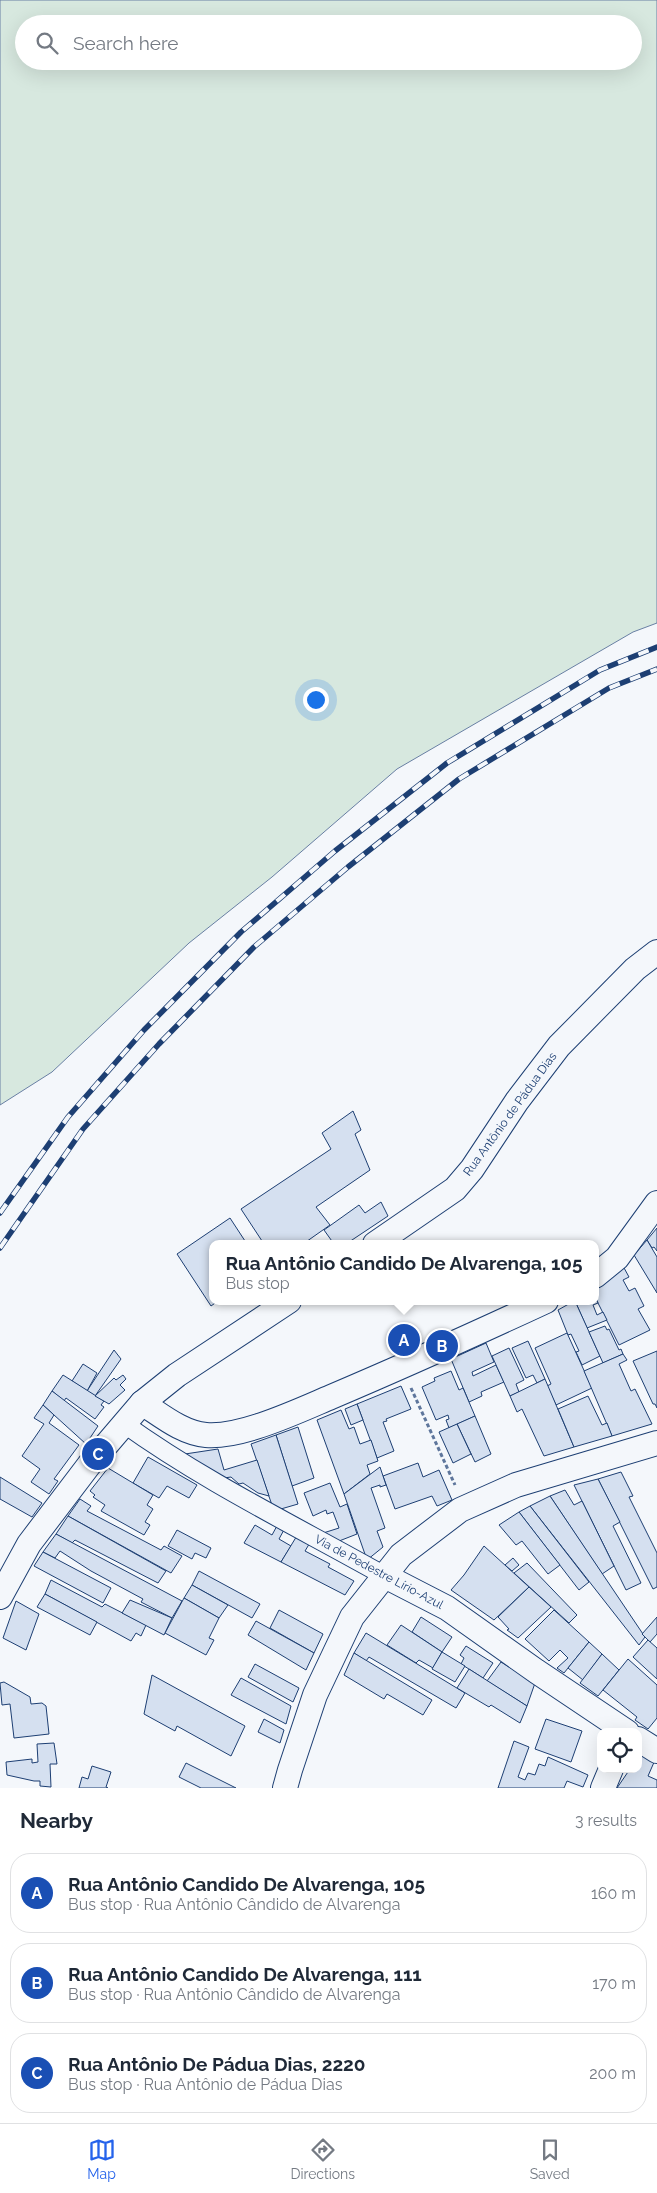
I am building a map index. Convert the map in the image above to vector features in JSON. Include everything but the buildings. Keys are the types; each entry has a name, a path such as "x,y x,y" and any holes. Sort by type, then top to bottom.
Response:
{"street":[{"name":"Rua Antônio de Pádua Dias","path":"381,1240 455,1189 472,1169 517,1101 559,1046 635,968 657,952"},
{"path":"599,1273 617,1258 657,1203"},
{"path":"0,1597 30,1544 89,1465 142,1403 177,1375 283,1305"},
{"path":"142,1403 185,1429 204,1435 225,1435 293,1413 401,1367 537,1305"},
{"name":"Via de Pedestre Lírio-Azul","path":"123,1423 148,1442 276,1518 447,1608 621,1728"},
{"path":"286,1788 293,1760 323,1678 352,1616 401,1555 465,1508 516,1485 657,1443"},
{"path":"642,1742 657,1751"},
{"path":"602,1788 609,1773"}],"path":[{"path":"401,1367 465,1508"}],"shaded area":[{"path":"0,0 657,0 657,623 633,632 397,769 272,877 189,943 52,1072 0,1105"}],"railway":[{"path":"0,1213 68,1117 144,1030 241,932 335,851 447,763 600,670 657,647"},
{"path":"0,1248 83,1129 159,1044 254,947 348,867 459,779 609,688 657,669"}],"place":[{"name":"Rua Antônio Candido De Alvarenga, 105","path":"404,1340"},
{"name":"Rua Antônio Candido De Alvarenga, 111","path":"442,1346"},
{"name":"Rua Antônio De Pádua Dias, 2220","path":"98,1454"}]}
